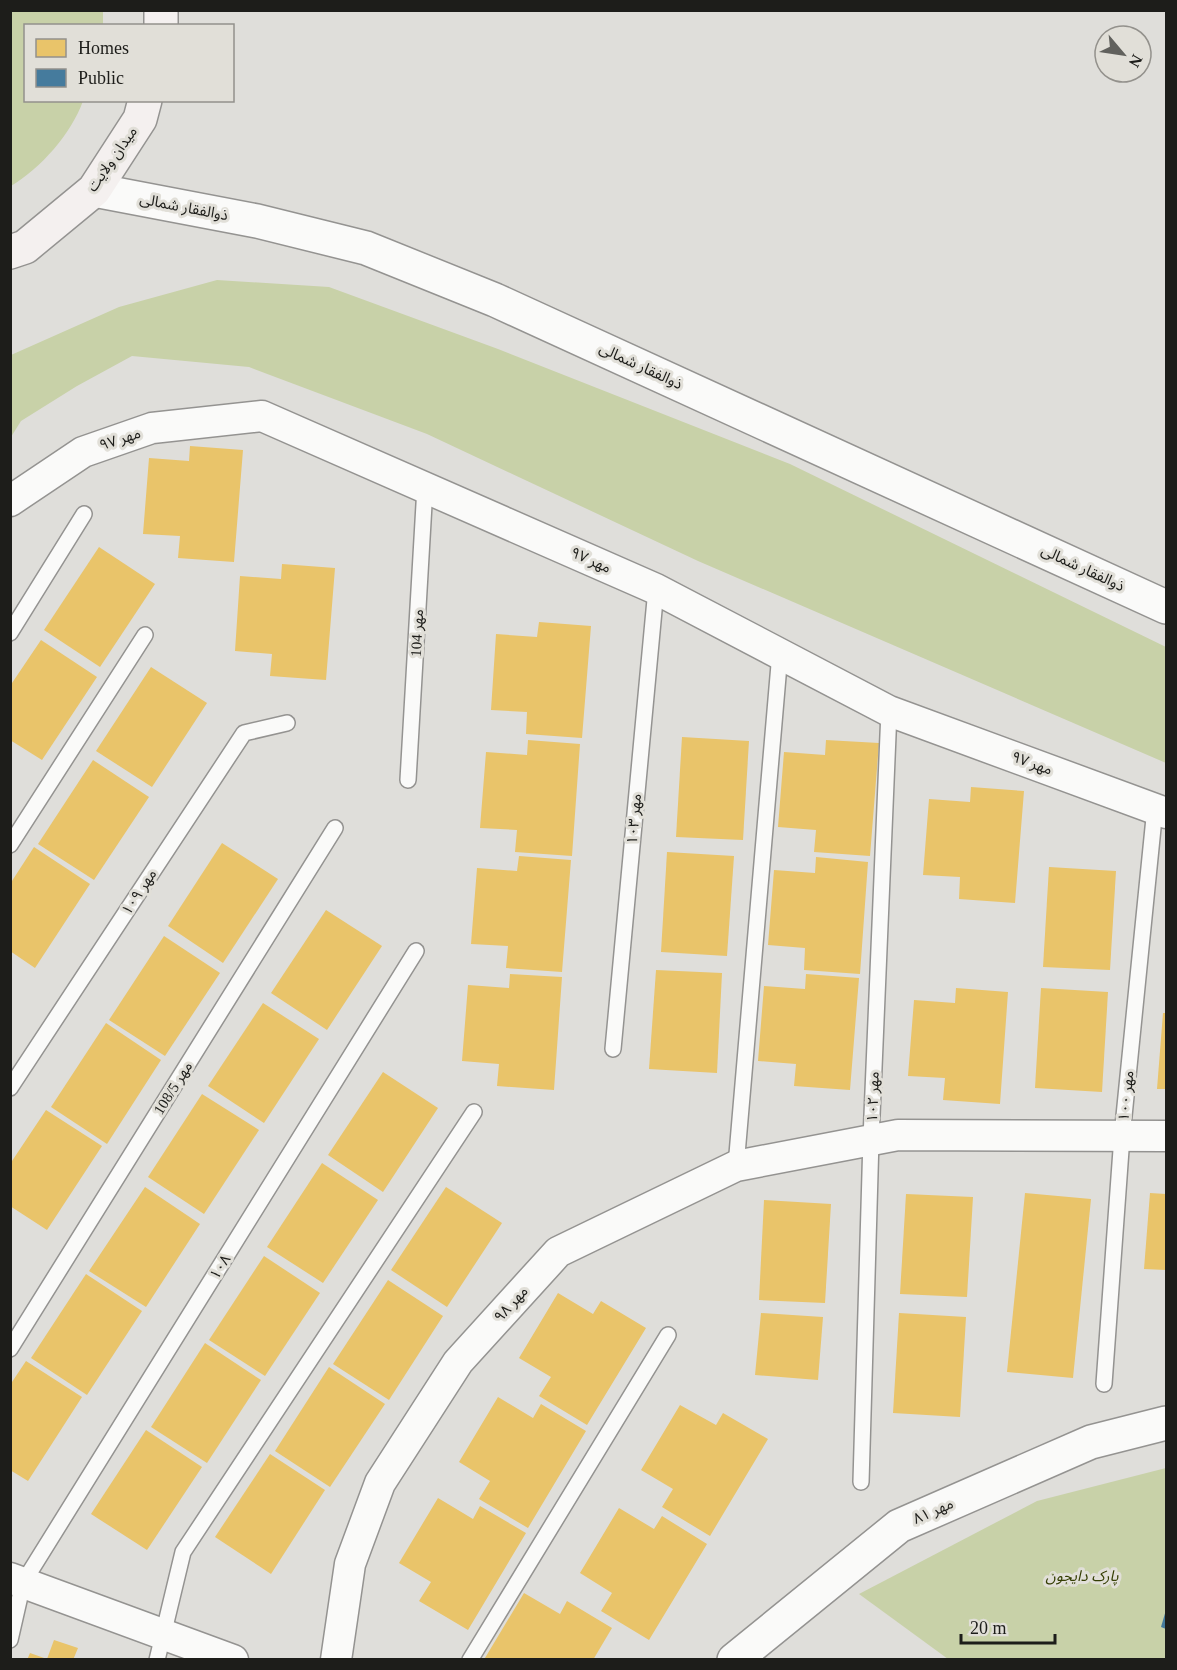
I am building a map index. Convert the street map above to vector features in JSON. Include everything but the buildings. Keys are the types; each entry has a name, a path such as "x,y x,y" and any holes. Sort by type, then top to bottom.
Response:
{"main road":[{"name":"میدان ولایت","path":"10,252 24,247 94,190 140,119 144,102"}],"street":[{"name":"ذوالفقار شمالی","path":"94,190 257,221 366,248 495,300 1167,606"},
{"name":"مهر ۹۷","path":"11,501 83,452 152,428 262,416 656,589 890,711 1161,810"},
{"name":"مهر ۹۸","path":"336,1659 350,1564 380,1483 458,1362 558,1252 736,1166 872,1139 898,1135 1167,1136"},
{"name":"مهر ۸۱","path":"734,1659 899,1526 1091,1442 1167,1423"},
{"path":"17,1580 161,1647 233,1659"}],"lane":[{"name":"مهر 104","path":"408,780 425,487"},
{"path":"10,633 84,514"},
{"name":"مهر ۱۰۳","path":"613,1049 656,589"},
{"path":"10,845 145,635"},
{"path":"736,1166 780,653"},
{"name":"مهر ۱۰۲","path":"861,1482 872,1139 890,711"},
{"name":"مهر ۱۰۹","path":"10,1088 244,733 287,723"},
{"name":"مهر ۱۰۰","path":"1104,1384 1122,1136 1161,810"},
{"name":"مهر 108/5","path":"10,1349 335,828"},
{"name":"۱۰۸","path":"10,1640 17,1580 416,951"},
{"path":"161,1647 183,1552 474,1112"},
{"path":"470,1659 668,1335"}],"green space":[{"path":"11,10 103,11 103,24 24,24 24,102 83,102 71,126 54,149 33,170 11,186"},
{"path":"217,280 329,287 498,349 790,464 1166,647 1166,763 698,561 427,434 249,367 132,356 77,386 21,421 11,437 11,355 119,307"},
{"name":"پارک دایجون","path":"1166,1468 1166,1659 948,1659 859,1594 1037,1501"}]}
